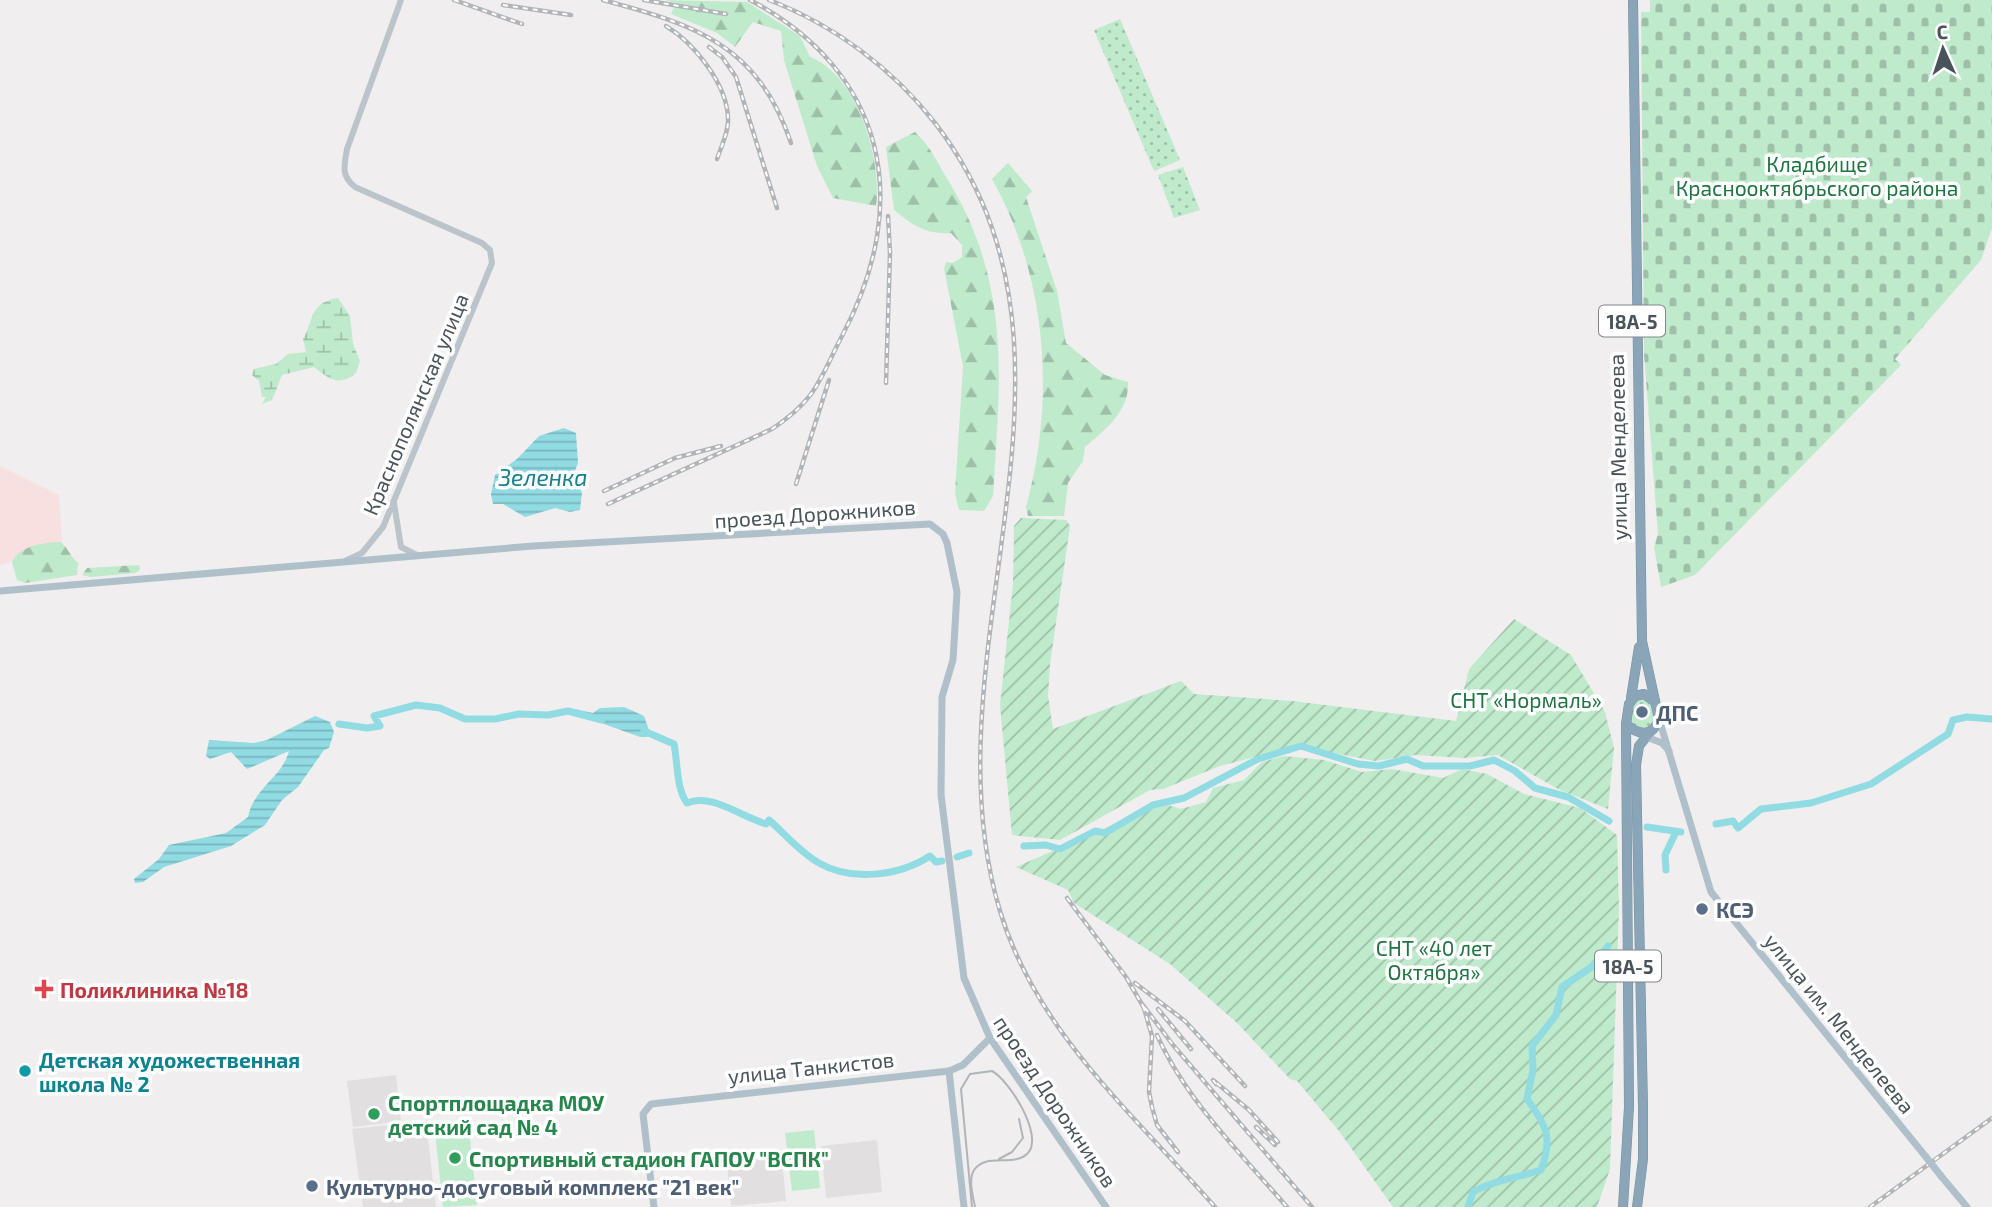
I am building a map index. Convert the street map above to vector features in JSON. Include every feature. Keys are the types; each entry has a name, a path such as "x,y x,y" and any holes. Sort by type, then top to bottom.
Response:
{"highway":[{"name":"улица Менделеева","path":"1631,0 1642,640 1655,702"},
{"name":"улица Менделеева","path":"1631,0 1638,641 1636,681 1631,700"},
{"path":"1631,700 1644,694 1655,702"},
{"name":"18А-5","path":"1623,1207 1629,1107 1626,724 1631,700"},
{"name":"18А-5","path":"1637,1207 1643,1159 1643,1107 1636,765 1639,746 1645,734 1659,719 1655,702"},
{"path":"1626,724 1645,734"}],"main road":[{"name":"проезд Дорожников","path":"344,561 920,523 930,524 938,529 947,543 955,570 957,592 953,660 942,697 941,794 960,962 974,1007 990,1038 1106,1207"},
{"name":"Краснополянская улица","path":"0,591 344,561"},
{"path":"1659,719 1671,755"},
{"path":"1645,734 1662,743 1671,755"},
{"name":"улица им. Менделеева","path":"1671,755 1700,865 1711,892 1966,1207"},
{"name":"улица Танкистов","path":"654,1207 643,1114 655,1103 949,1071 963,1065 990,1038"},
{"path":"949,1071 964,1207"}],"street":[{"name":"Краснополянская улица","path":"344,561 362,553 374,541 394,502 492,263 489,250 482,243 355,187 347,181 343,172 347,149 401,0"},
{"path":"394,502 401,547 420,556"}],"shaded area":[{"path":"0,466 59,495 62,547 0,565"},
{"path":"396,1075 401,1121 353,1127 347,1081"},
{"path":"426,1121 436,1207 363,1207 352,1129"},
{"path":"877,1140 882,1192 826,1198 821,1146"},
{"path":"781,1149 786,1201 731,1206 726,1155"}],"green space":[{"path":"665,0 747,2 800,36 810,57 827,66 841,81 863,121 875,166 876,206 833,198 817,166 784,60 781,31 753,22 735,47 717,33 671,14 676,3"},
{"name":"Кладбище Краснооктябрьского района","path":"1650,0 1992,0 1992,228 1981,260 1895,359 1901,365 1695,575 1661,587 1654,547 1658,534 1644,354 1641,12 1650,12"},
{"path":"1120,19 1180,160 1154,171 1094,30"},
{"path":"915,132 933,155 969,219 983,257 992,296 997,334 998,412 993,496 984,511 959,510 955,493 963,366 944,268 946,262 953,263 962,257 962,245 951,233 920,228 894,210 886,147"},
{"path":"1008,163 1032,191 1026,197 1057,291 1066,343 1105,375 1128,382 1128,392 1121,410 1085,447 1083,461 1068,483 1064,516 1028,516 1026,507 1041,424 1041,339 1025,256 992,179"},
{"path":"1183,167 1200,210 1174,218 1158,175"},
{"path":"338,298 350,316 353,344 360,361 356,373 344,380 334,380 314,367 282,375 272,400 262,404 266,397 262,397 259,381 252,375 254,369 276,364 288,354 306,352 303,339 313,314 321,304"},
{"name":"СНТ «Нормаль»","path":"1021,518 1066,520 1070,526 1050,664 1048,696 1053,729 1181,681 1194,694 1292,701 1456,721 1469,669 1514,619 1571,655 1605,712 1614,748 1608,809 1558,789 1498,755 1464,758 1416,755 1375,761 1297,746 1220,766 1163,789 1150,790 1060,840 1012,835 1000,705 1013,584 1014,526"},
{"path":"60,542 78,563 77,575 25,583 17,580 12,562 20,552 40,544"},
{"path":"139,565 140,570 135,573 91,577 82,575 87,568"},
{"path":"1639,696 1650,704 1655,715 1655,724 1642,731 1630,722 1630,714"},
{"name":"СНТ «40 лет Октября»","path":"1284,756 1324,760 1362,772 1392,769 1443,778 1462,769 1487,774 1524,794 1580,808 1617,835 1619,907 1610,1169 1597,1207 1393,1207 1339,1131 1297,1081 1290,1079 1237,1023 1170,964 1074,903 1068,890 1016,867 1162,803 1181,809 1206,802 1213,788 1244,780 1262,762"},
{"path":"468,1120 477,1205 443,1207 434,1123"},
{"path":"814,1130 820,1188 792,1191 785,1133"}],"water":[{"name":"Зеленка","path":"564,428 576,433 578,463 574,473 582,493 580,510 570,512 555,508 525,517 503,504 493,504 491,494 495,475 517,459 539,436"},
{"path":"624,707 644,716 650,733 647,737 640,737 568,711 575,709 593,713 600,708"},
{"path":"315,716 330,722 334,732 329,748 324,750 298,787 282,800 265,825 231,846 164,867 143,882 135,883 134,879 159,859 169,845 226,833 248,817 256,798 280,768 289,751 247,769 231,752 210,759 206,756 209,740 254,743 267,740"}],"waterway":[{"path":"339,724 367,728 380,726 374,716 416,705 440,708 465,719 495,719 519,714 548,715 568,711 602,720"},
{"path":"1716,824 1733,821 1738,828 1761,809 1811,803 1871,784 1948,734 1953,720 1967,717 1992,719"},
{"path":"644,731 674,744 679,783 687,803 716,803 766,824 769,820 806,854 832,869 846,873 875,874 904,868 930,856 936,862 942,861"},
{"path":"1024,846 1046,845 1060,849 1095,831 1105,833 1153,805 1184,798 1258,759 1301,746 1358,764 1379,766 1407,759 1423,766 1470,766 1494,760 1515,771 1535,788 1568,797 1609,821"},
{"path":"1647,827 1681,832"},
{"path":"1666,870 1665,855 1676,832"},
{"path":"957,857 969,853"},
{"path":"1468,1207 1473,1192 1480,1188 1541,1170 1547,1149 1546,1133 1527,1099 1533,1070 1532,1046 1556,1015 1562,987 1593,966 1608,946"}],"tram line":[{"path":"972,1207 961,1089 970,1074 992,1071 1015,1096 1028,1122 1032,1145 1022,1157 986,1162 974,1170 971,1183 975,1207"},
{"path":"999,1159 1012,1152 1023,1138 1019,1119"}],"railway":[{"path":"454,0 522,24"},
{"path":"603,0 667,19 720,44 742,61 761,83 777,110 791,143"},
{"path":"644,0 726,14"},
{"path":"608,504 772,429 799,408 822,376 865,284 877,236 880,189 874,144 858,102 832,64 796,30 750,0"},
{"path":"769,0 839,35 900,84 935,123 987,214 1011,309 1015,407 982,711 982,812 1000,911 1016,954 1063,1033 1121,1105 1215,1207"},
{"path":"503,5 571,15"},
{"path":"666,26 698,54 722,92 728,123 717,159"},
{"path":"709,47 722,57 736,77 777,208"},
{"path":"886,383 890,253 888,216"},
{"path":"796,484 829,380"},
{"path":"604,491 675,458 721,446"},
{"path":"1067,898 1126,977 1147,1013"},
{"path":"1135,983 1185,1021 1245,1086"},
{"path":"1178,1152 1157,1125 1152,1107 1149,1092 1152,1036 1143,1005 1173,1045 1312,1207"},
{"path":"1158,1009 1191,1049"},
{"path":"1157,1035 1169,1059 1199,1104 1287,1207"},
{"path":"1216,1084 1213,1080 1249,1110 1278,1142"},
{"path":"1870,1207 1992,1118"},
{"path":"1256,1127 1275,1145"}],"place":[{"name":"ДПС","path":"1642,712"},
{"name":"КСЭ","path":"1702,909"},
{"name":"Поликлиника №18","path":"44,989"},
{"name":"Детская художественная школа № 2","path":"25,1071"},
{"name":"Спортплощадка МОУ детский сад № 4","path":"374,1114"},
{"name":"Спортивный стадион ГАПОУ \"ВСПК\"","path":"455,1158"},
{"name":"Культурно-досуговый комплекс \"21 век\"","path":"312,1186"}]}
